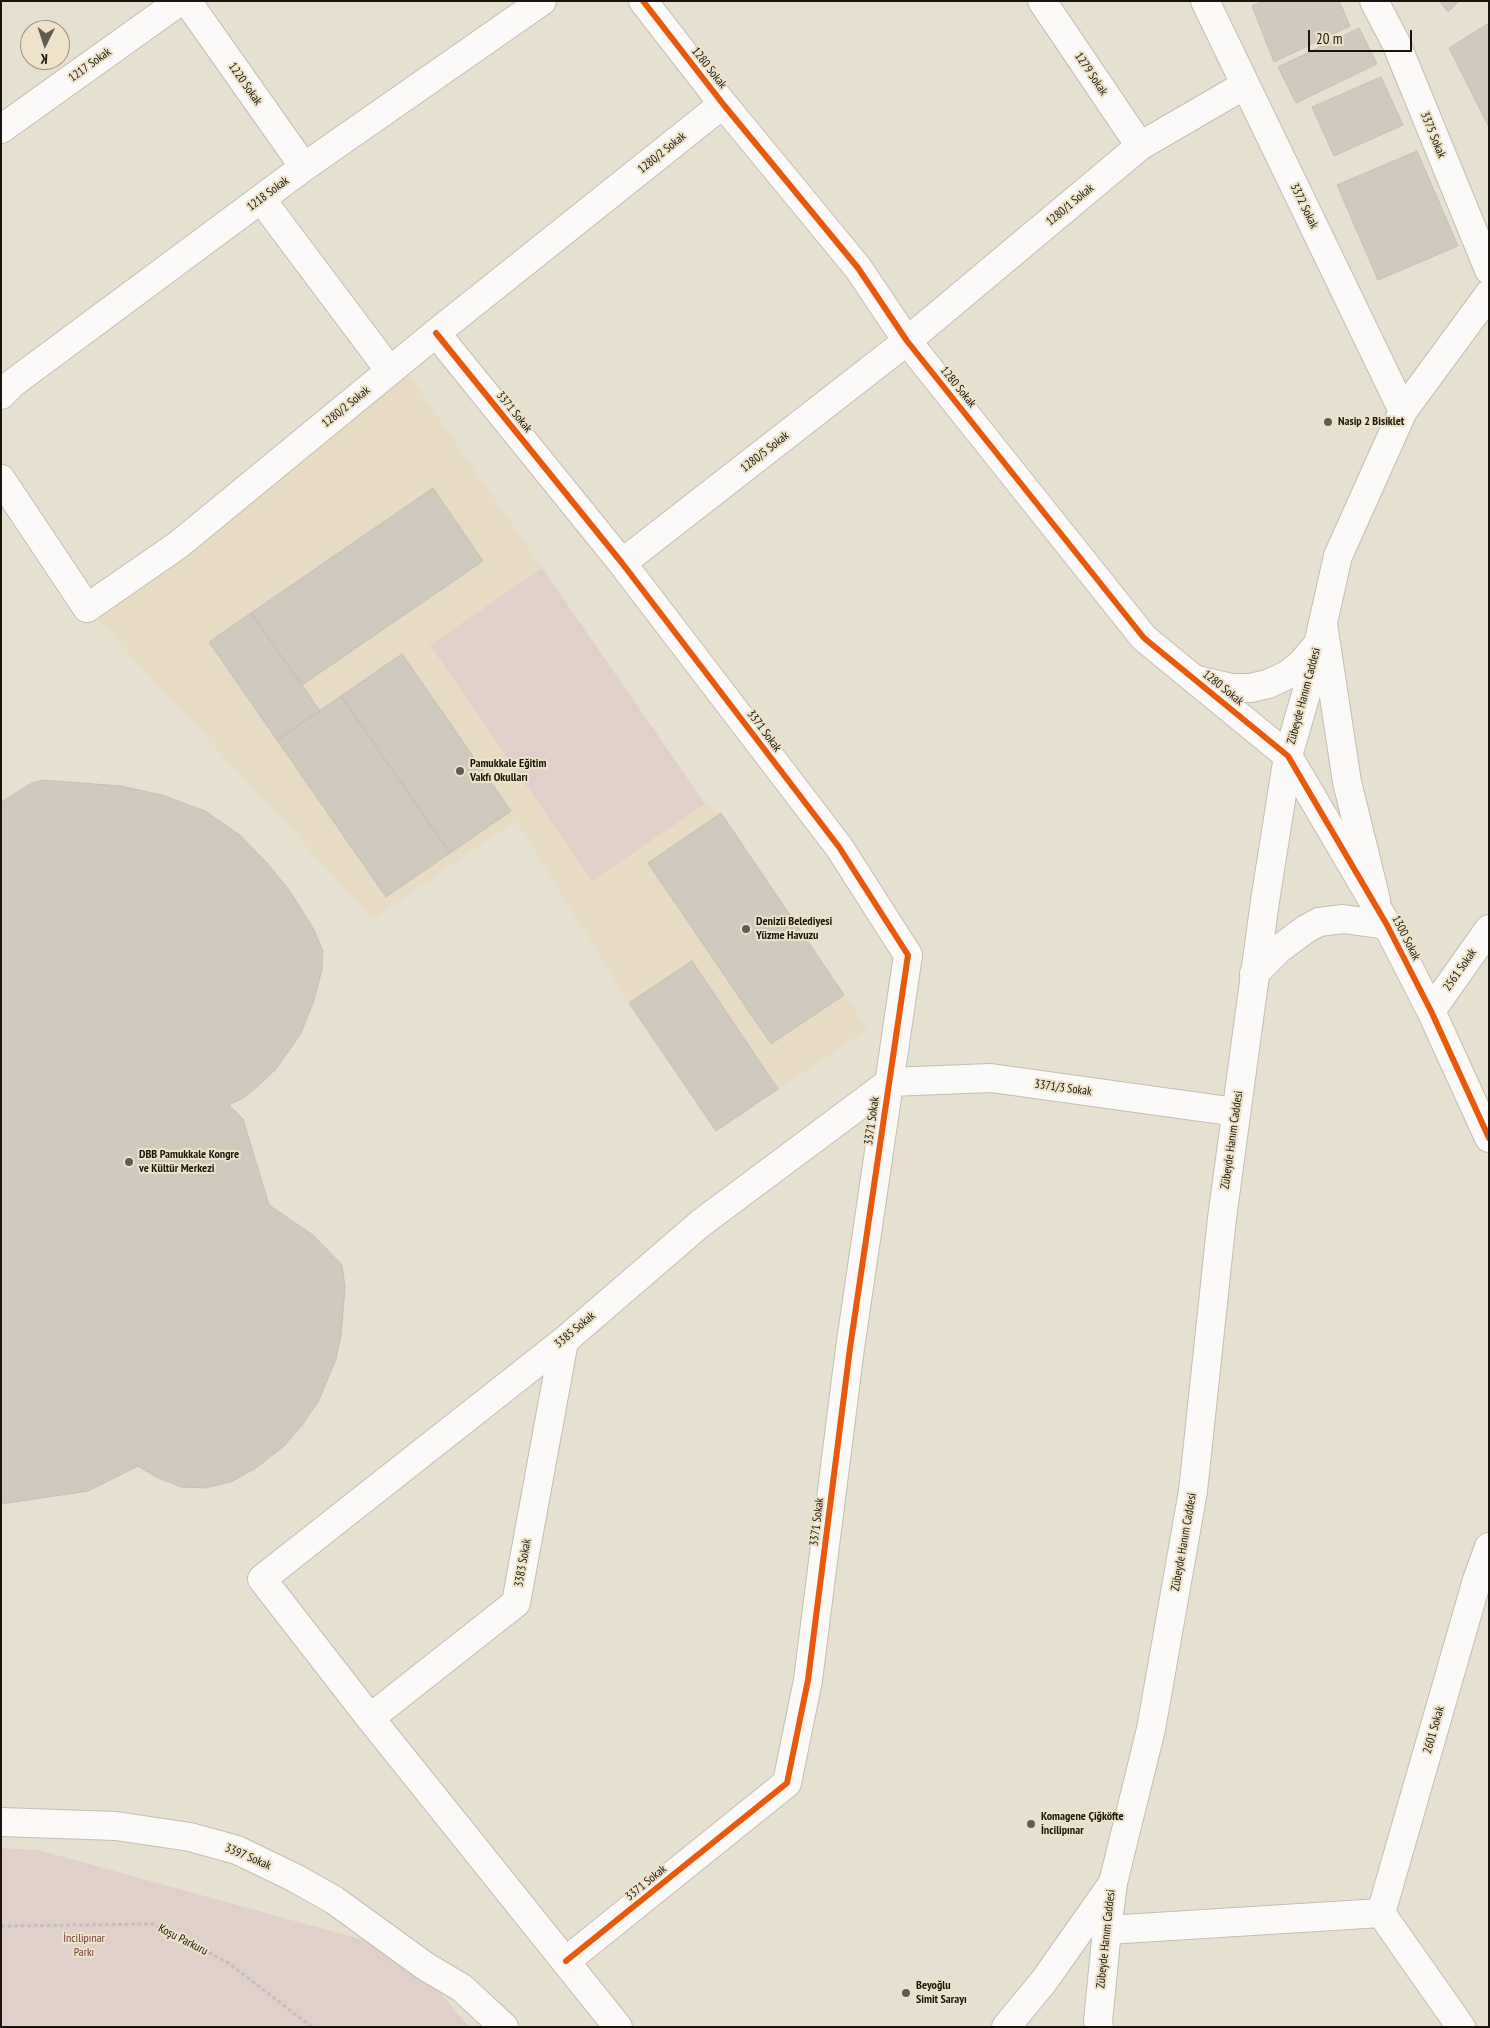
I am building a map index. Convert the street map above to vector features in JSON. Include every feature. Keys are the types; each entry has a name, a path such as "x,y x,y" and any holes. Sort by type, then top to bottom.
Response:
{"street":[{"name":"1217 Sokak","path":"1,129 180,1"},
{"name":"1220 Sokak","path":"187,1 304,168"},
{"name":"1218 Sokak","path":"1,395 13,383 261,199 542,1"},
{"name":"1280 Sokak","path":"643,1 723,104 858,268 907,341 1144,638 1288,756"},
{"name":"1279 Sokak","path":"1042,1 1140,146"},
{"name":"3372 Sokak","path":"1205,1 1403,411"},
{"name":"3375 Sokak","path":"1374,1 1396,43 1489,270"},
{"name":"1280/1 Sokak","path":"907,341 1140,146 1245,85"},
{"name":"1280/2 Sokak","path":"1,479 87,608 178,545 436,333 723,104"},
{"path":"261,199 390,371"},
{"name":"Zübeyde Hanım Caddesi","path":"1099,2027 1098,2021 1113,1882 1152,1729 1194,1491 1222,1218 1254,974 1288,756 1310,680 1338,556 1403,411 1489,294"},
{"name":"3371 Sokak","path":"436,333 622,563 839,847 908,955 850,1348 808,1680 787,1783 566,1961"},
{"name":"1280/5 Sokak","path":"622,563 907,341"},
{"path":"1194,679 1232,688 1250,688 1268,684 1287,675 1302,664 1321,634"},
{"path":"1254,974 1279,949 1319,922 1383,917 1347,782 1321,634"},
{"name":"1300 Sokak","path":"1288,756 1383,917 1431,1012 1489,1138"},
{"name":"2561 Sokak","path":"1431,1012 1489,929"},
{"name":"3371/3 Sokak","path":"890,1082 991,1078 1236,1112"},
{"name":"3385 Sokak","path":"370,1718 262,1579 564,1341 701,1223 890,1082"},
{"name":"3383 Sokak","path":"370,1718 516,1603 564,1341"},
{"name":"2601 Sokak","path":"1381,1914 1477,1580 1489,1547"},
{"path":"370,1718 618,2027"},
{"name":"3397 Sokak","path":"1,1822 116,1826 190,1836 237,1850 295,1878 334,1900 425,1966 462,1988 504,2027"},
{"path":"1006,2027 1044,1981 1113,1882"},
{"path":"1107,1930 1381,1914 1461,2027"}],"shaded area":[{"name":"Pamukkale Eğitim Vakfı Okulları","path":"400,362 705,803 721,813 868,1029 716,1131 629,1003 516,821 373,919 87,608"}],"green space":[{"path":"542,568 705,804 592,881 430,645"},
{"name":"İncilipınar Parkı","path":"1,1848 38,1850 407,1952 469,2027 1,2027"}],"building":[{"path":"1263,1 1339,1 1350,26 1274,62 1252,6"},
{"path":"1439,1 1459,1 1448,12"},
{"path":"1489,23 1489,127 1449,48"},
{"path":"1359,28 1377,64 1296,103 1278,67"},
{"path":"1381,77 1403,125 1334,156 1312,107"},
{"path":"1417,151 1458,246 1378,280 1337,185"},
{"path":"433,488 483,561 302,685 251,613"},
{"path":"251,613 320,711 277,740 209,642"},
{"path":"402,654 511,811 450,853 341,696"},
{"path":"341,696 450,853 386,897 277,740"},
{"name":"DBB Pamukkale Kongre ve Kültür Merkezi","path":"43,780 121,786 162,795 205,811 240,835 267,863 289,890 313,928 323,951 322,970 313,1003 301,1033 275,1070 245,1097 229,1105 243,1119 269,1205 313,1235 342,1265 345,1287 341,1335 336,1359 319,1400 303,1424 284,1446 256,1468 231,1482 205,1488 181,1487 156,1477 138,1466 88,1491 1,1504 1,802 32,783"},
{"name":"Denizli Belediyesi Yüzme Havuzu","path":"721,813 844,995 771,1044 648,863"},
{"path":"692,961 778,1089 716,1131 629,1003"}],"cycle path":[{"path":"643,1 723,104 858,268 907,341 1144,638 1288,756 1387,925 1431,1011 1489,1138"},
{"path":"436,333 622,563 839,847 908,955 850,1348 808,1680 787,1783 566,1961"}],"place":[{"name":"Nasip 2 Bisiklet","path":"1328,422"},
{"name":"Pamukkale Eğitim Vakfı Okulları","path":"460,771"},
{"name":"Denizli Belediyesi Yüzme Havuzu","path":"746,929"},
{"name":"DBB Pamukkale Kongre ve Kültür Merkezi","path":"129,1162"},
{"name":"Komagene Çiğköfte İncilipınar","path":"1031,1824"},
{"name":"Beyoğlu Simit Sarayı","path":"906,1993"}]}
